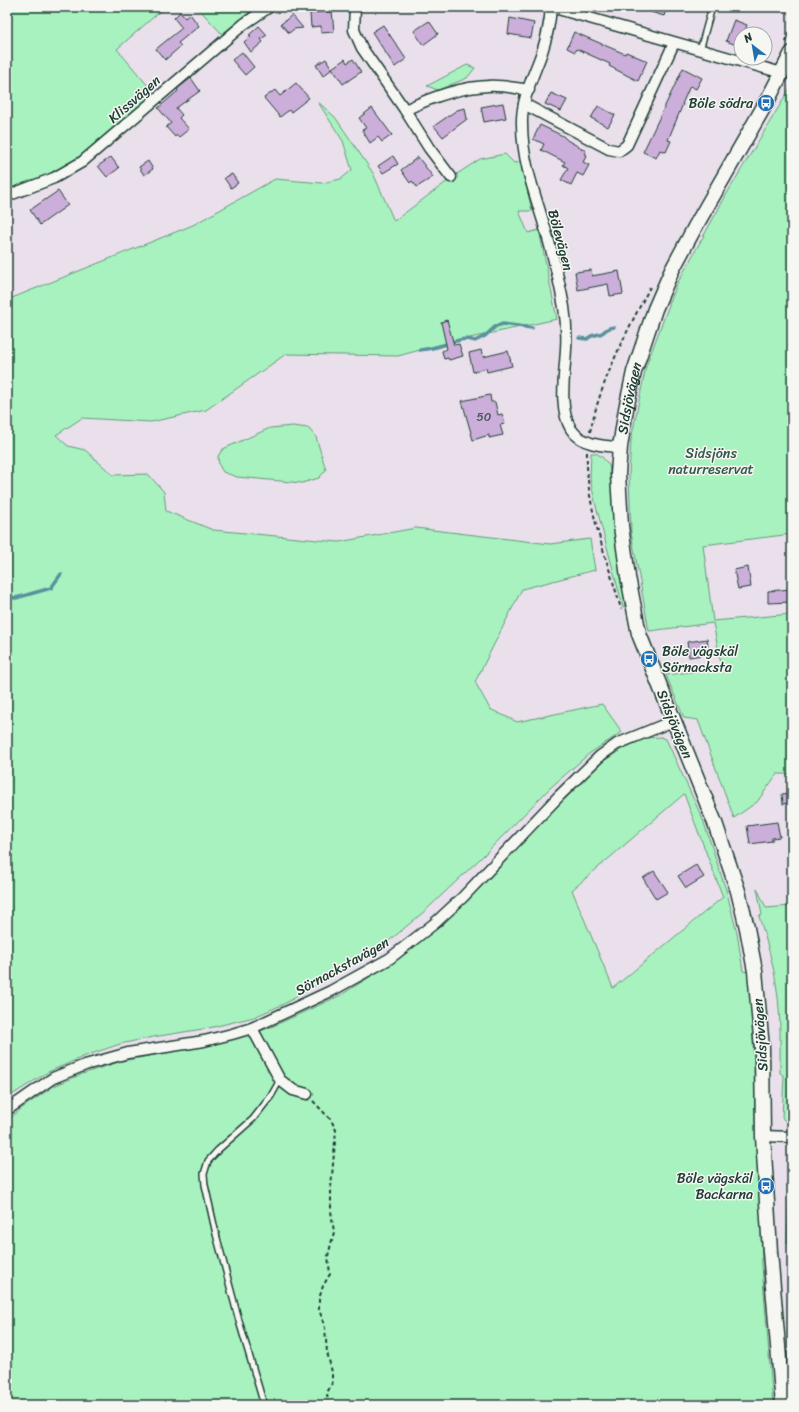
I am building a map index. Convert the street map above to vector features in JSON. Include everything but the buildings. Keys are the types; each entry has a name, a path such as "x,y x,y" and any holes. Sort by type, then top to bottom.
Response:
{"main road":[{"name":"Sidsjövägen","path":"783,1405 770,1252 763,1136 762,1048 755,971 738,891 715,823 639,634 628,577 621,526 618,474 620,447 634,372 656,309 672,270 766,103 792,53"}],"street":[{"name":"Klissvägen","path":"7,196 54,178 82,162 244,24 270,7"},
{"path":"355,7 354,30 362,48 405,110 429,148 451,177"},
{"path":"546,7 551,7 782,73"},
{"name":"Bölevägen","path":"551,7 550,23 543,49 524,104 522,122 523,150 549,242 564,306 566,347 564,380 565,414 571,430 577,437 587,442 620,447"},
{"path":"524,104 609,149 619,150 627,146 674,43"},
{"path":"405,110 423,101 456,91 489,86 529,90"},
{"name":"Sörnackstavägen","path":"7,1110 53,1078 85,1065 128,1053 204,1040 252,1028 331,991 388,959 435,922 463,897 559,796 600,756 617,744 673,721"},
{"path":"252,1028 280,1080 293,1090 307,1094"},
{"path":"763,1136 792,1137"}],"lane":[{"path":"700,50 712,7"},
{"path":"264,1405 239,1321 216,1234 204,1174 208,1161 218,1150 253,1119 271,1096 280,1080"}],"path":[{"path":"587,452 586,468 592,506 621,610"},
{"path":"307,1094 331,1120 336,1130 331,1187 331,1211 334,1232 328,1256 330,1274 318,1299 319,1309 325,1328 327,1352 332,1372 332,1383 327,1393 328,1405"}],"green space":[{"path":"7,7 165,7 117,49 154,93 80,158 51,173 7,190"},
{"path":"197,7 256,7 222,34"},
{"path":"467,65 475,68 467,78 438,90 427,86"},
{"name":"Sidsjöns naturreservat","path":"792,85 792,534 703,545 713,621 792,614 792,774 777,774 757,802 734,818 698,720 684,718 666,675 722,668 713,623 649,631 631,532 629,475 631,440 646,366 677,284 729,190"},
{"path":"318,102 335,117 373,173 394,221 457,174 480,159 505,154 514,163 521,162 532,211 519,211 528,233 539,230 557,319 442,344 398,356 286,354 206,410 151,422 82,418 56,435 68,446 85,450 113,475 148,474 164,492 166,511 213,530 339,542 416,528 550,544 590,539 595,570 522,589 475,682 490,709 517,722 602,704 622,732 590,753 550,788 483,856 426,910 389,941 327,979 284,1004 254,1017 209,1028 120,1044 85,1056 48,1072 7,1098 7,300 193,225 275,179 322,183 341,179 352,170 343,141"},
{"path":"293,426 308,428 316,437 326,470 319,478 302,483 237,477 223,472 219,465 218,456 223,449 270,428"},
{"path":"591,453 596,453 602,457 609,465 612,486 613,525 622,577 625,606 623,607 590,479"},
{"path":"661,737 666,739 703,820 727,893 737,933 743,971 749,972 754,1059 755,1124 760,1186 762,1266 773,1405 7,1405 7,1121 22,1108 54,1086 82,1074 122,1061 215,1044 269,1028 341,995 400,958 441,925 598,765 622,749 646,738","holes":["684,794 723,897 613,988 572,890"]},
{"path":"757,888 766,908 792,906 792,1127 782,1118 784,1076 780,1073 780,1032 776,981 759,916 762,915"},
{"path":"791,1144 792,1240 787,1243"}],"waterway":[{"path":"420,350 458,340 466,339 475,341 485,336 496,326 503,324 532,328"},
{"path":"579,338 587,339 591,336 602,333 608,328 614,327"},
{"path":"7,597 16,598 51,588 61,574"}],"place":[{"name":"Böle södra","path":"766,103"},
{"name":"Böle vägskäl Sörnacksta","path":"649,659"},
{"name":"Böle vägskäl Backarna","path":"766,1186"}]}
